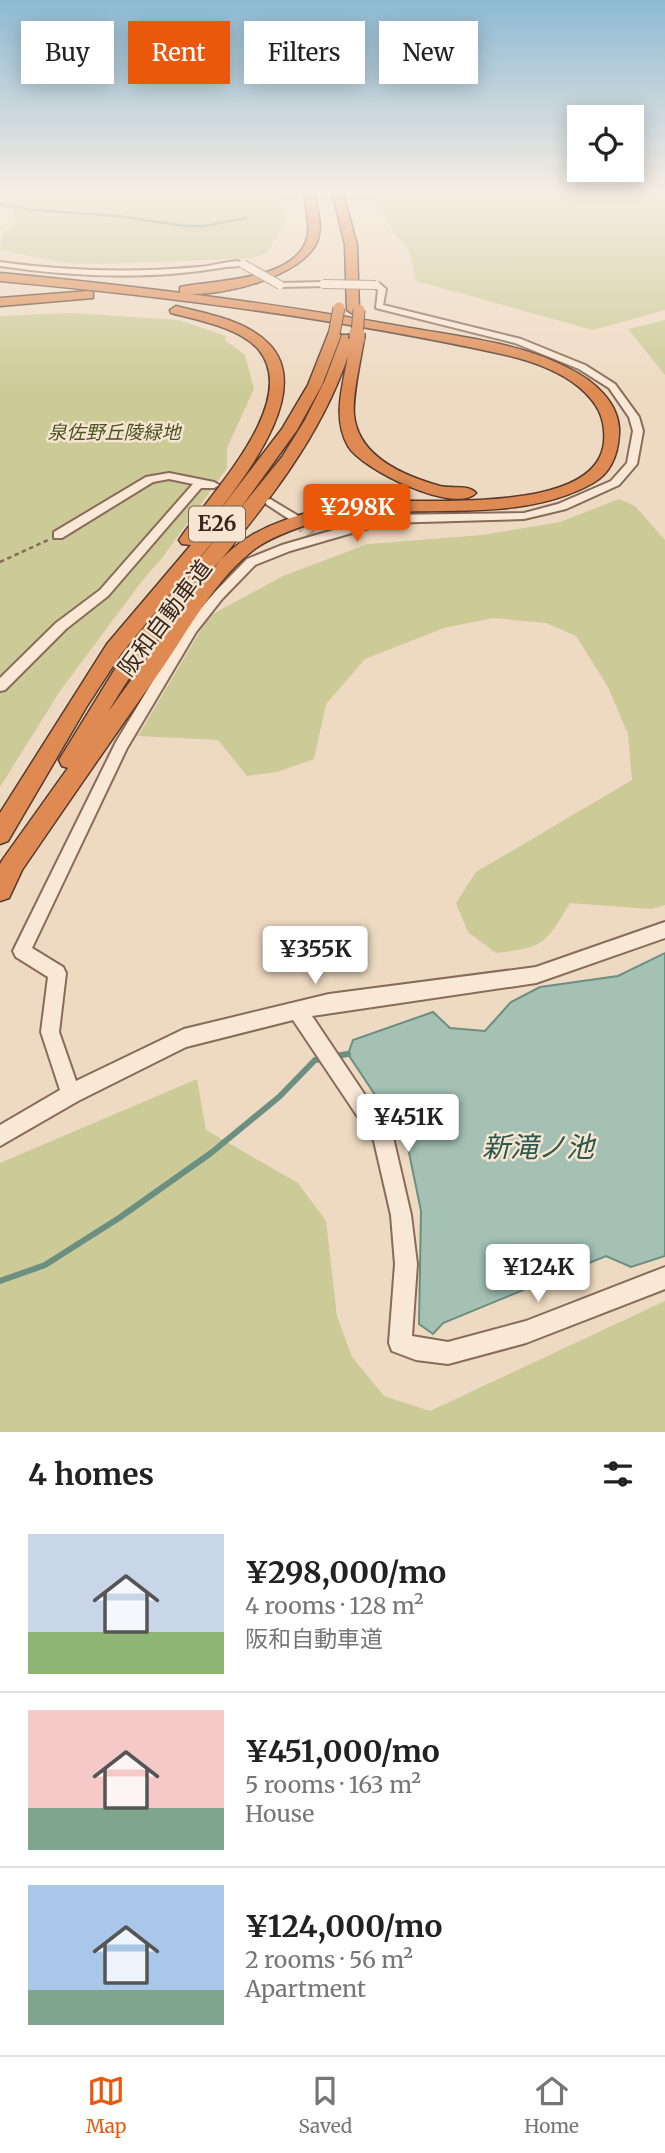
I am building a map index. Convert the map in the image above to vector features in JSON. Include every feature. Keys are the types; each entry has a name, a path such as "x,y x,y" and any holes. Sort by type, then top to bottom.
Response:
{"highway":[{"path":"63,283 181,290 224,286 254,279 288,265 300,257"},
{"name":"阪和自動車道","path":"0,834 80,700 114,649 274,453 346,337 339,308 341,267 346,257"},
{"name":"阪和自動車道","path":"0,890 11,866 114,702 147,635 254,505 290,455 329,388 356,310 350,257"},
{"path":"0,276 365,324 528,356 584,382 609,414 615,431 609,458 590,479 536,499 485,505 347,510 291,524 252,543 211,583 114,702"},
{"path":"0,289 89,295 310,321 516,360 567,380 596,406 602,432 595,452 582,471 552,483 504,494 441,492 389,473 355,445 346,414 346,337"},
{"path":"0,302 89,295 196,314 242,330 256,339 274,358 279,380 275,407 257,442 114,649"}],"street":[{"path":"0,264 147,271 209,270 230,264 243,264 280,285 376,285 382,289 379,306 518,341 582,366 612,386 634,417 638,431 632,464 615,484 562,507 524,516 385,519 365,523 313,538 251,562 218,596 191,629 121,746 22,951 57,973 50,1032 71,1094"},
{"path":"0,686 61,626 104,593 198,485 208,484 169,476 155,477 58,536"},
{"path":"270,502 296,519"},
{"path":"0,1136 71,1094 184,1038 301,1017 329,1003 438,986 537,975 665,930"},
{"path":"301,1017 383,1137 401,1215 405,1264 400,1343 416,1349 448,1353 526,1332 665,1278"}],"path":[{"path":"0,562 58,536"}],"green space":[{"path":"34,257 255,257 102,264 64,263"},
{"path":"411,257 665,257 665,310 593,330 416,281"},
{"name":"泉佐野丘陵緑地","path":"71,313 179,320 226,336 225,340 245,355 254,389 227,448 227,468 60,691 0,787 0,316"},
{"path":"665,320 665,375 628,329"},
{"path":"619,499 635,506 665,540 665,905 651,909 570,903 542,942 512,951 496,953 468,932 456,903 476,872 632,780 628,734 608,687 576,636 546,623 493,618 444,628 365,659 326,704 314,759 277,772 247,776 218,740 138,736 209,616 283,576 368,544 483,535 560,522"},
{"path":"197,1079 206,1130 298,1183 326,1221 337,1316 352,1357 384,1396 430,1411 665,1301 665,1432 0,1432 0,1163"}],"water":[{"name":"新滝ノ池","path":"665,953 665,1256 631,1267 606,1256 443,1323 433,1334 419,1324 421,1211 407,1143 348,1054 353,1040 433,1012 450,1028 485,1031 511,1002 540,987 618,976"}],"waterway":[{"path":"335,1056 348,1054"},
{"path":"0,1281 45,1265 119,1218 211,1153 279,1097 315,1060 323,1059"}],"tunnel":[{"path":"296,519 311,536"}]}
